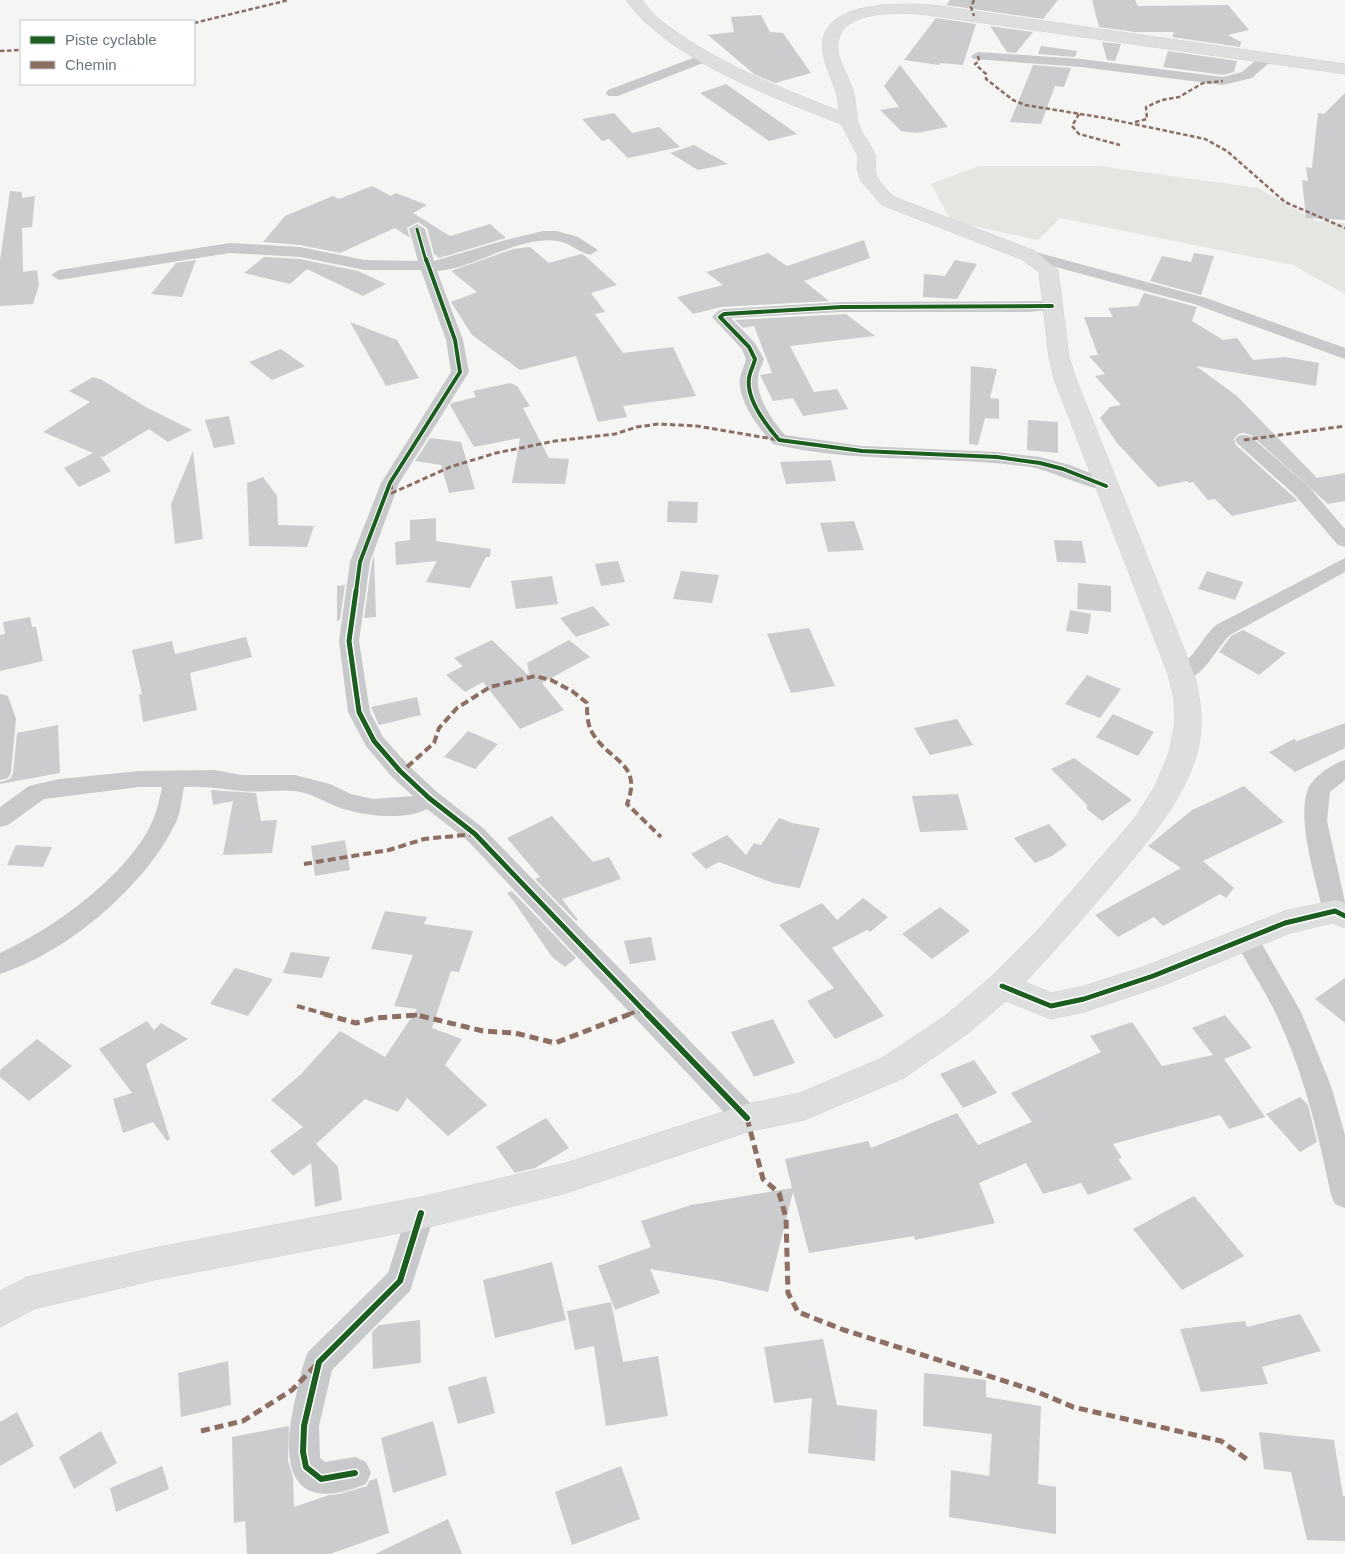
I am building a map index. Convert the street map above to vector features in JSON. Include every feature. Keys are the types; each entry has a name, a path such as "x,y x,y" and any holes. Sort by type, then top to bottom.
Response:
{"main road":[{"path":"634,0 653,23 706,57 776,92 848,122"},
{"path":"0,1310 27,1294 154,1264 421,1213 566,1178 747,1118 804,1106 893,1068 956,1025 1002,986 1048,939 1145,825 1168,788 1183,753 1188,722 1187,698 1181,674 1065,379 1059,357 1048,270 1028,255 888,201 877,190 868,178 864,164 867,156 848,122 846,93 836,72 830,46 833,36 841,24 850,17 882,9 932,10 1345,69"},
{"path":"1002,986 1051,1006 1084,999 1144,979 1339,900"}],"street":[{"path":"978,56 1081,63 1223,81 1239,80 1248,76 1266,59"},
{"path":"613,93 706,57"},
{"path":"417,229 428,266 454,335 460,358 460,372 390,483 360,562 349,641 359,712 374,741 400,771 429,798 475,834 747,1118"},
{"path":"59,275 163,256 230,248 300,252 365,265 428,266 440,266 507,244 543,236 557,236 573,240 590,250"},
{"path":"1028,255 1200,301 1345,354"},
{"path":"1052,306 1019,308 976,306 766,309 724,314 720,317 749,347 755,359 749,380 763,420 779,440 862,451 997,457 1063,469 1106,486"},
{"path":"1244,440 1302,491 1345,541"},
{"path":"1181,674 1198,662 1214,639 1223,630 1345,564"},
{"path":"0,701 5,718 0,772"},
{"path":"1339,900 1315,821 1319,790 1345,768"},
{"path":"0,819 38,792 60,787 139,780 214,778 242,783 295,783 322,790 346,801 373,807 414,806 429,798"},
{"path":"0,964 15,959 66,926 106,894 144,857 166,818 174,780"},
{"path":"1246,939 1292,1022 1313,1073 1336,1152 1345,1195"},
{"path":"355,1474 321,1479 306,1467 303,1452 304,1426 319,1362 400,1281 421,1213"}],"shaded area":[{"path":"979,166 1099,166 1258,188 1316,221 1345,223 1345,294 1293,265 1060,218 1038,240 951,221 931,184"}],"building":[{"path":"950,0 1058,0 1043,19 946,5"},
{"path":"1092,0 1135,0 1138,6 1228,5 1249,30 1228,35 1241,42 1240,47 1172,37 1174,32 1135,32 1099,27"},
{"path":"761,15 770,32 783,33 811,73 775,83 754,74 708,35 734,32 731,17"},
{"path":"936,18 976,24 963,65 940,63 939,65 904,60"},
{"path":"990,26 1033,32 1016,53 1007,52"},
{"path":"1102,42 1121,44 1115,61 1107,60"},
{"path":"1041,46 1077,51 1075,57 1038,54"},
{"path":"1168,51 1237,61 1234,72 1223,75 1163,67"},
{"path":"900,65 948,127 917,133 901,131 880,110 899,107 884,86"},
{"path":"1033,65 1071,68 1064,87 1055,86 1041,124 1010,122"},
{"path":"726,84 797,134 769,141 700,93"},
{"path":"1345,93 1345,220 1306,218 1302,180 1308,181 1306,167 1312,168 1318,113 1324,114"},
{"path":"614,113 632,133 659,127 680,147 628,158 609,139 602,141 582,119"},
{"path":"694,145 728,164 698,170 670,153"},
{"path":"372,186 391,196 396,193 427,205 413,213 450,236 490,224 506,238 439,258 434,254 427,228 418,222 407,228 410,238 395,228 340,253 300,245 263,242 285,216 333,196 339,199"},
{"path":"10,191 22,192 22,198 35,196 32,227 22,228 23,272 37,270 39,285 33,304 0,306 0,260"},
{"path":"864,240 870,258 804,281 829,301 721,307 693,314 677,297 723,285 706,272 768,253 787,266"},
{"path":"530,247 549,263 581,254 584,255 617,285 591,293 605,312 595,314 623,353 673,347 696,396 623,406 627,417 598,422 576,356 520,370 472,335 451,302 477,292 451,271 513,249"},
{"path":"1194,253 1214,256 1201,295 1150,281 1162,256 1191,262"},
{"path":"264,257 300,259 358,271 386,284 363,296 307,269 290,284 244,273"},
{"path":"196,260 182,297 151,294 176,263"},
{"path":"955,260 977,264 957,299 923,297 924,274 945,276"},
{"path":"1144,293 1197,307 1192,321 1223,340 1237,338 1253,360 1285,357 1319,363 1316,386 1196,366 1237,396 1317,478 1345,473 1345,501 1328,504 1251,435 1244,433 1238,434 1234,439 1236,445 1298,501 1232,516 1215,499 1208,500 1193,482 1189,483 1187,481 1158,487 1117,443 1100,418 1110,407 1121,405 1095,376 1105,374 1089,356 1098,355 1084,317 1113,317 1108,308 1138,306"},
{"path":"846,314 875,336 790,346 814,392 837,389 848,409 803,416 793,398 773,401 760,375 772,373 754,326 743,328 735,320"},
{"path":"350,322 397,340 419,378 386,386"},
{"path":"281,349 305,366 272,380 249,362"},
{"path":"971,366 997,369 990,398 999,399 999,419 985,418 978,445 969,444"},
{"path":"93,377 102,380 146,407 192,430 168,442 149,429 103,457 100,456 111,471 79,487 64,468 93,453 43,432 90,402 69,391"},
{"path":"510,383 517,386 530,406 523,408 549,458 569,459 565,484 512,483 520,438 474,447 450,405 476,397 473,391"},
{"path":"229,416 235,444 214,448 205,420"},
{"path":"1028,420 1058,422 1058,453 1027,450"},
{"path":"430,438 461,442 475,489 449,493 441,465 415,461"},
{"path":"193,451 203,539 175,544 171,504"},
{"path":"831,460 836,481 786,484 780,462"},
{"path":"263,477 277,496 278,525 314,526 307,547 249,546 247,483"},
{"path":"668,501 698,502 697,523 667,522"},
{"path":"436,518 436,541 491,549 490,557 486,557 470,588 426,582 437,561 396,565 395,542 410,540 410,520"},
{"path":"854,521 864,550 828,552 820,523"},
{"path":"1054,540 1082,541 1086,563 1057,562"},
{"path":"374,555 376,617 364,618 372,562"},
{"path":"618,561 625,582 601,586 595,564"},
{"path":"681,571 719,575 712,603 673,599"},
{"path":"1207,571 1243,582 1235,600 1198,589"},
{"path":"552,576 558,604 516,609 511,581"},
{"path":"1078,583 1111,586 1111,612 1077,609"},
{"path":"345,585 340,620 337,621 337,586"},
{"path":"593,606 610,625 576,637 560,618"},
{"path":"1070,610 1091,614 1088,634 1066,631"},
{"path":"30,617 32,627 36,627 43,661 0,671 0,635 5,634 3,622"},
{"path":"809,628 835,686 791,693 767,634"},
{"path":"1243,630 1286,653 1259,675 1219,652 1231,636"},
{"path":"246,637 252,657 190,673 197,710 143,722 139,695 142,694 132,650 172,641 175,654"},
{"path":"492,640 530,677 527,663 569,640 590,657 542,683 564,710 520,729 483,682 465,692 446,675 463,666 454,658"},
{"path":"1087,675 1121,689 1100,718 1065,704"},
{"path":"417,697 421,715 379,725 371,707"},
{"path":"1113,714 1154,732 1138,756 1096,737"},
{"path":"957,719 973,745 930,755 914,728"},
{"path":"1345,723 1345,748 1295,772 1269,752 1294,739 1297,741"},
{"path":"58,725 60,773 0,784 0,782 10,779 13,773 17,733"},
{"path":"468,731 498,744 475,769 444,757"},
{"path":"1074,758 1132,800 1102,821 1087,809 1087,805 1051,769"},
{"path":"1244,786 1284,822 1203,861 1234,888 1226,898 1220,894 1163,926 1154,917 1118,937 1095,915 1181,868 1148,846 1192,810"},
{"path":"211,790 256,793 261,821 277,820 272,853 223,855 233,801 213,805"},
{"path":"958,794 968,830 920,832 912,796"},
{"path":"552,816 593,862 609,857 621,879 562,899 578,920 576,921 535,879 540,877 507,838"},
{"path":"779,818 792,823 820,828 800,888 773,883 719,862 706,869 691,854 727,835 746,855 754,843 761,845"},
{"path":"1049,824 1067,845 1052,856 1035,863 1014,838"},
{"path":"345,840 350,870 315,876 311,846"},
{"path":"16,845 52,847 43,867 7,865"},
{"path":"512,891 576,958 565,967 552,957 507,893"},
{"path":"863,898 888,917 870,932 867,930 832,948 884,1016 835,1039 807,1001 834,988 779,925 822,903 837,920"},
{"path":"940,907 970,931 932,959 902,934"},
{"path":"385,911 427,917 424,924 473,931 459,972 451,971 432,1028 462,1039 445,1065 487,1105 448,1136 407,1098 398,1112 365,1099 316,1144 338,1167 342,1200 315,1207 311,1163 293,1176 270,1151 303,1127 271,1100 301,1074 340,1031 385,1057 417,1009 394,1006 413,955 371,949"},
{"path":"651,937 656,960 630,964 624,941"},
{"path":"291,952 330,957 322,978 283,973"},
{"path":"235,968 273,979 248,1016 210,1004"},
{"path":"1345,978 1345,1023 1315,999"},
{"path":"1225,1015 1252,1048 1224,1059 1265,1117 1229,1129 1220,1115 1113,1144 1122,1158 1118,1159 1132,1179 1088,1195 1081,1183 1043,1194 1026,1163 979,1183 995,1223 915,1240 914,1236 809,1253 793,1192 768,1292 716,1280 650,1269 660,1293 615,1310 598,1266 651,1247 641,1221 691,1205 792,1188 785,1159 868,1141 871,1148 957,1113 978,1145 1032,1122 1011,1093 1101,1052 1090,1036 1132,1022 1162,1066 1213,1055 1192,1028"},
{"path":"773,1019 795,1063 754,1077 731,1032"},
{"path":"147,1021 154,1030 161,1023 188,1039 146,1064 170,1139 167,1141 153,1122 123,1133 113,1099 132,1093 99,1049"},
{"path":"37,1039 72,1066 29,1101 0,1077 0,1070"},
{"path":"974,1060 997,1093 963,1108 940,1074"},
{"path":"1300,1097 1308,1105 1317,1142 1300,1152 1266,1114"},
{"path":"546,1118 569,1148 535,1168 515,1173 496,1147"},
{"path":"1194,1196 1244,1256 1182,1290 1133,1229"},
{"path":"552,1262 566,1320 495,1338 483,1280"},
{"path":"611,1302 623,1362 658,1356 668,1416 606,1426 594,1346 575,1350 567,1311"},
{"path":"1300,1314 1321,1351 1262,1367 1268,1384 1201,1392 1180,1329 1245,1321 1247,1327"},
{"path":"420,1320 421,1363 373,1369 372,1332 379,1325"},
{"path":"823,1339 837,1405 877,1410 875,1461 808,1453 812,1398 774,1403 764,1347"},
{"path":"228,1361 231,1405 181,1417 178,1373"},
{"path":"924,1373 986,1380 986,1397 1041,1406 1038,1484 1056,1487 1056,1534 949,1517 951,1470 989,1476 992,1434 923,1426"},
{"path":"486,1376 495,1413 458,1424 448,1387"},
{"path":"17,1412 34,1446 0,1466 0,1422"},
{"path":"433,1421 447,1475 393,1493 381,1438"},
{"path":"289,1426 288,1460 293,1477 294,1507 329,1495 367,1486 369,1481 377,1478 389,1533 330,1554 247,1554 245,1521 234,1523 232,1437"},
{"path":"101,1431 117,1463 74,1489 59,1457"},
{"path":"1259,1432 1334,1440 1343,1496 1345,1496 1345,1541 1307,1540 1291,1472 1264,1469"},
{"path":"162,1466 169,1489 116,1512 110,1488"},
{"path":"621,1466 640,1519 572,1545 555,1492"},
{"path":"448,1519 462,1554 375,1554"}],"marked path":[{"path":"195,23 289,0"},
{"path":"974,0 971,7 974,16"},
{"path":"0,51 20,50"},
{"path":"978,56 979,61 975,64 986,74 986,79 1013,100 1025,105 1105,118 1205,139 1227,151 1251,170 1285,202 1313,213 1320,219 1345,228"},
{"path":"1135,122 1147,119 1146,107 1162,100 1179,97 1203,83 1223,81"},
{"path":"1079,114 1072,126 1079,134 1120,145"},
{"path":"391,484 392,493 450,467 496,453 555,441 615,434 637,427 658,424 697,426 757,438 779,440"},
{"path":"1244,440 1345,426"},
{"path":"398,775 434,743 439,728 457,708 490,687 535,676 551,680 572,691 587,703 588,719 593,734 630,772 633,781 632,791 627,804 661,837"},
{"path":"304,864 389,850 424,839 475,834"},
{"path":"297,1006 356,1023 376,1018 417,1015 483,1031 515,1033 555,1043 643,1009"},
{"path":"747,1118 763,1179 779,1193 786,1218 788,1293 798,1312 844,1330 1033,1390 1073,1407 1221,1441 1248,1460"},
{"path":"201,1431 243,1421 292,1390 317,1364"}],"cycle path":[{"path":"417,229 432,281 455,340 460,372 390,483 360,562 349,641 359,712 374,741 400,771 429,798 475,834 747,1118"},
{"path":"1052,306 813,308 754,311 724,314 720,317 749,347 755,359 749,378 753,397 760,413 779,440 862,451 997,457 1040,463 1063,469 1106,486"},
{"path":"1002,986 1051,1006 1084,999 1153,976 1285,923 1335,911 1345,916"},
{"path":"355,1473 321,1479 306,1467 303,1452 304,1426 319,1362 400,1281 421,1213"}]}
